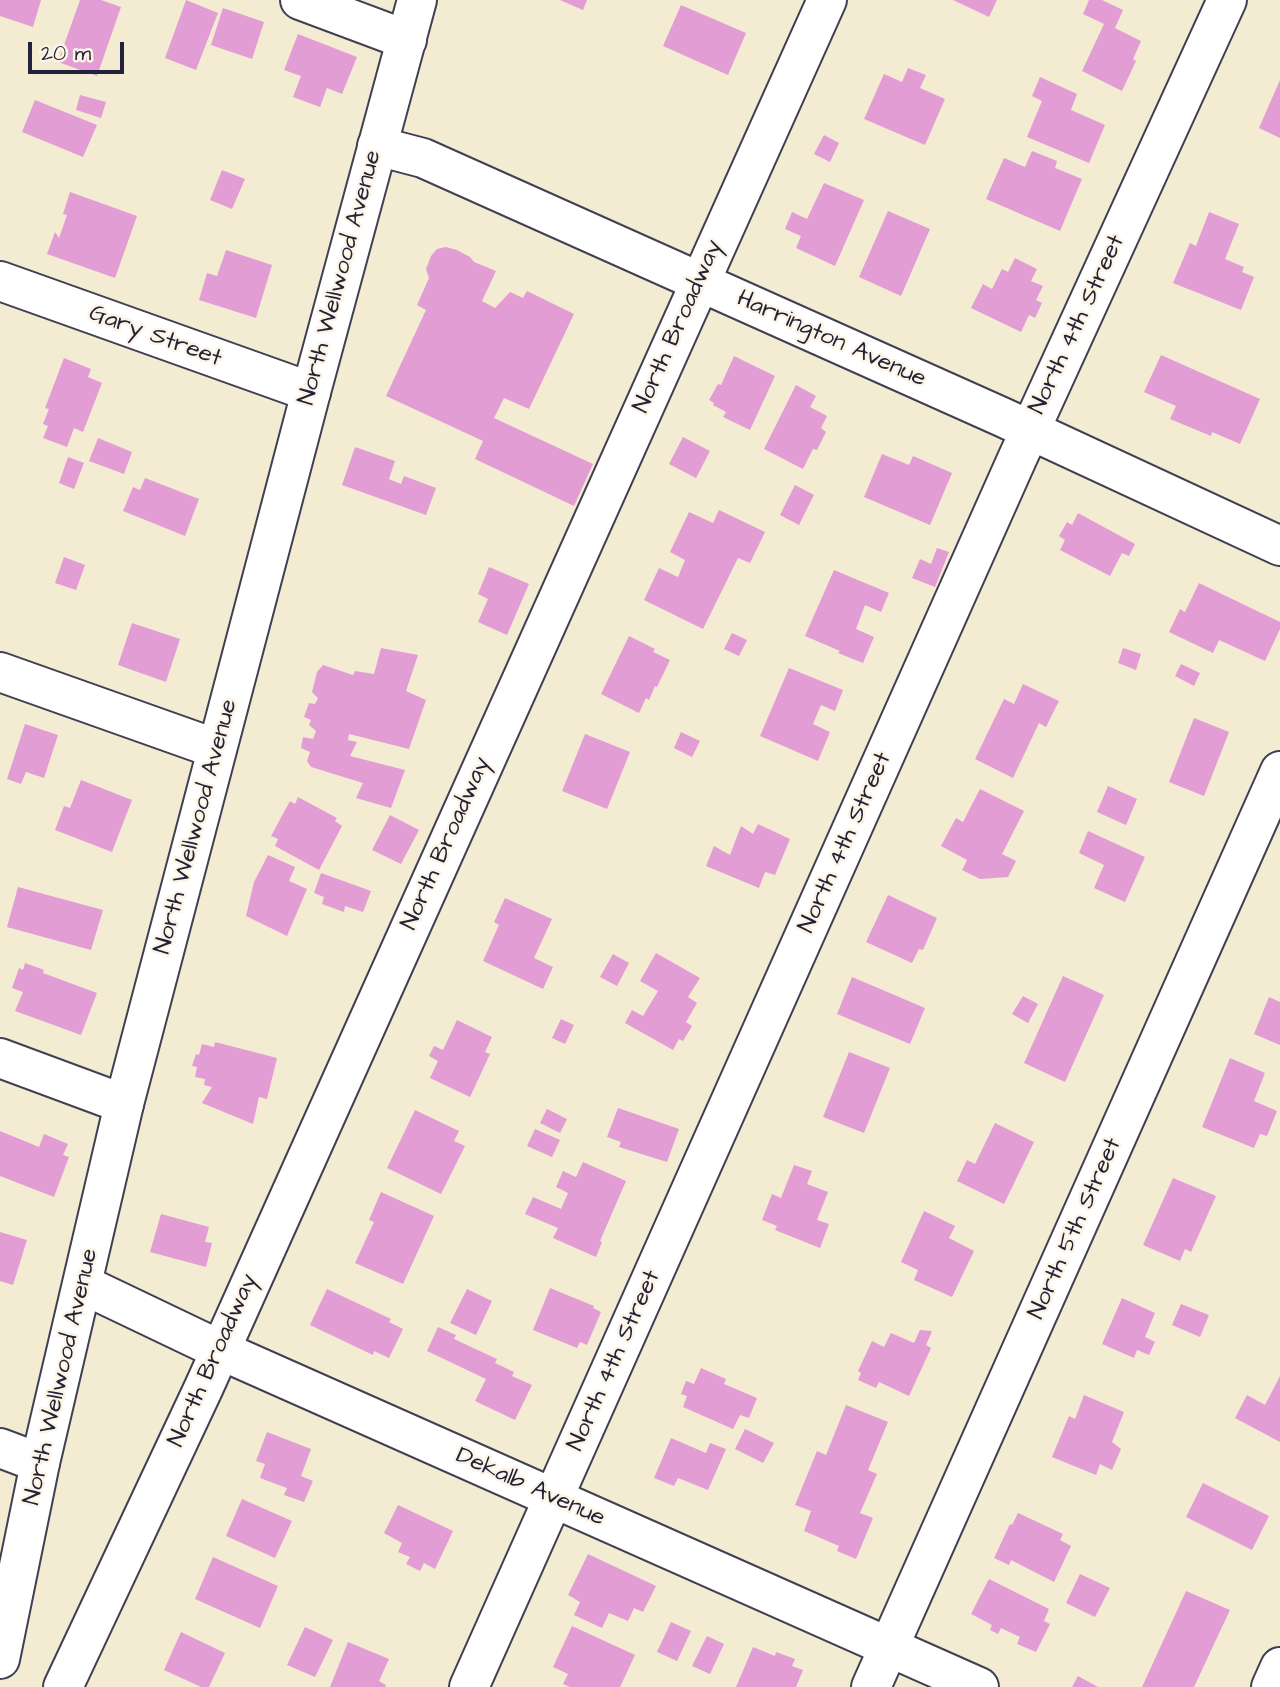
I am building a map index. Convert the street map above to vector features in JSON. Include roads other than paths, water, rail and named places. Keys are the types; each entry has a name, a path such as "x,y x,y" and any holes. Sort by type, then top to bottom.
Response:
{"street":[{"path":"300,0 407,40"},
{"name":"North Wellwood Avenue","path":"0,1659 40,1463 84,1285 124,1104 311,393 418,0"},
{"name":"North Broadway","path":"63,1687 220,1350 827,0"},
{"name":"North 4th Street","path":"469,1687 1029,431 1227,0"},
{"name":"Harrington Avenue","path":"377,146 423,158 1002,417 1280,546"},
{"name":"Gary Street","path":"0,281 311,393"},
{"path":"0,671 217,749"},
{"name":"North 5th Street","path":"872,1687 1280,771"},
{"path":"0,1058 124,1104"},
{"name":"Dekalb Avenue","path":"84,1285 220,1350 979,1687"},
{"path":"0,1448 40,1463"},
{"path":"1271,1687 1280,1667"}]}
